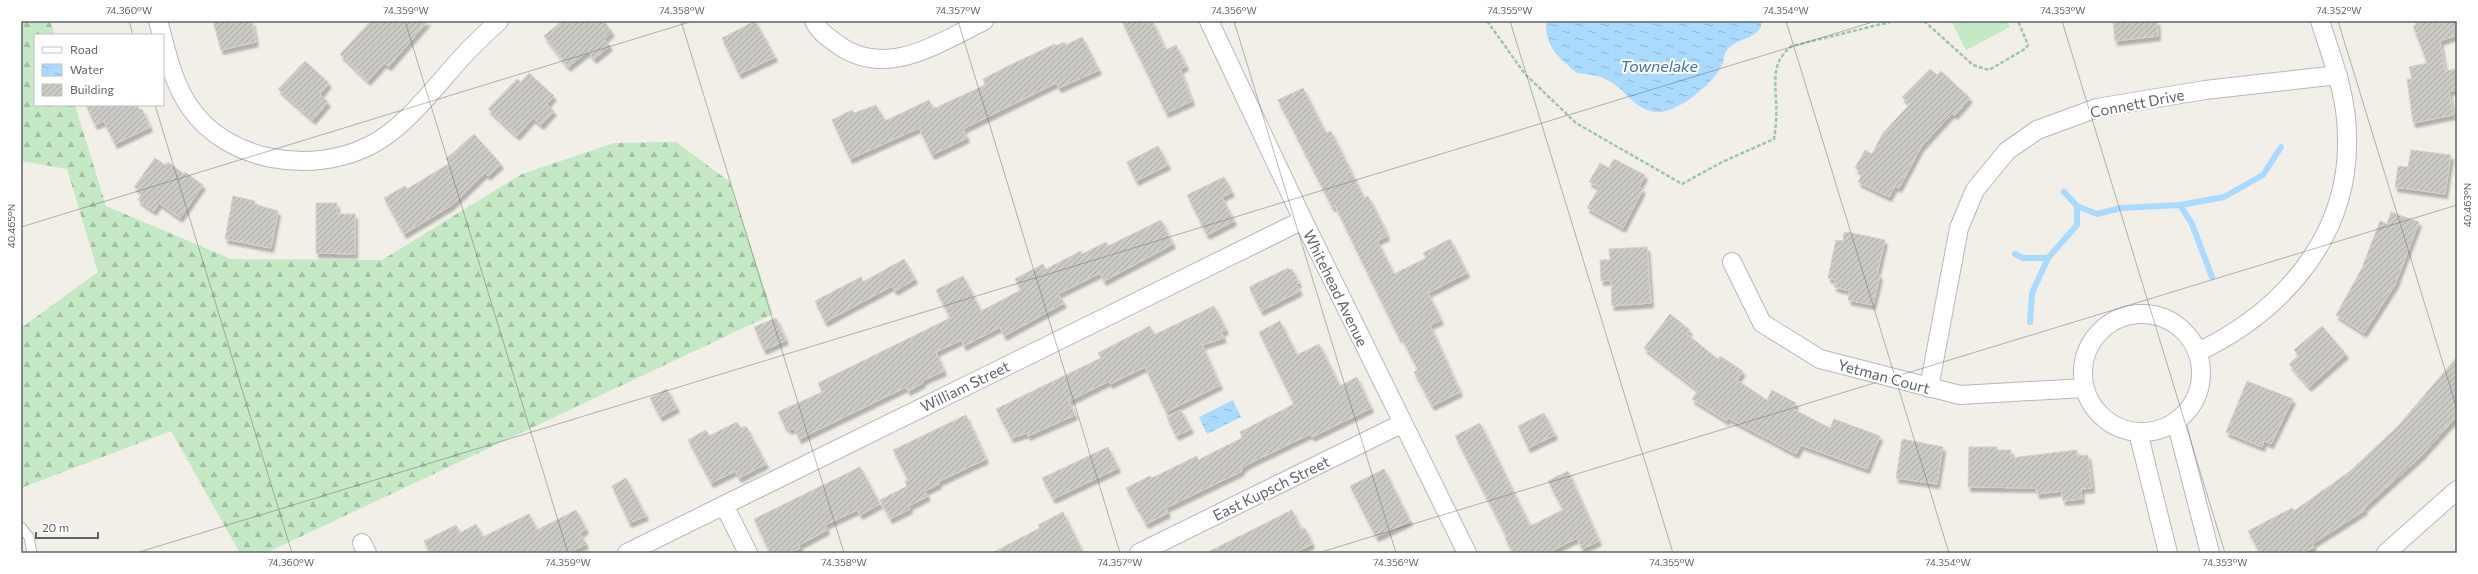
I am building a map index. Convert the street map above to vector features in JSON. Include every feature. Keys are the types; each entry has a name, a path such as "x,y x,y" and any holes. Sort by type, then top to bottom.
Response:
{"street":[{"path":"158,21 162,34"},
{"path":"164,42 173,75 189,106 211,130 241,149 283,161 327,160 369,146 406,119 466,53 499,21"},
{"path":"814,21 818,30 845,50 877,61 908,57 984,21"},
{"name":"Whitehead Avenue","path":"1209,21 1303,220 1467,553"},
{"path":"2198,352 2222,340 2274,303 2303,272 2325,237 2343,184 2347,135 2338,75 2320,21"},
{"name":"Connett Drive","path":"1929,388 1959,228 1975,190 2007,151 2038,130 2097,108 2205,90 2338,75"},
{"name":"William Street","path":"627,553 1303,220"},
{"name":"Yetman Court","path":"1732,262 1762,323 1820,359 1960,395 2084,388"},
{"path":"2141,313 2169,319 2188,335 2198,352 2202,374 2199,390 2191,406 2176,421 2158,430 2138,432 2123,429 2106,420 2094,408 2084,388 2083,365 2092,341 2109,323 2124,316 2141,313"},
{"path":"2176,421 2210,553"},
{"name":"East Kupsch Street","path":"1140,553 1403,424"},
{"path":"2138,432 2168,553"},
{"path":"2386,553 2457,490"},
{"path":"724,505 748,553"}],"lane":[{"path":"21,527 29,536 32,553"}],"path":[{"path":"1486,21 1525,74 1576,123 1682,184 1722,162 1774,139 1776,101 1774,86 1775,72 1785,51 1792,46 1894,21"},
{"path":"1924,21 1973,65 1989,70 2025,49 2028,44 2018,21"}],"green space":[{"path":"21,21 50,21 55,34 34,34 34,106 75,106 106,206 231,259 382,260 522,174 614,143 676,142 730,182 773,314 266,553 240,553 171,431 21,488 21,328 98,272 67,169 21,161"},
{"path":"1951,21 2007,21 2010,27 1966,50"}],"water":[{"name":"Townelake","path":"1546,21 1761,21 1761,27 1754,35 1735,43 1728,48 1717,74 1703,89 1676,107 1667,111 1659,112 1644,109 1617,86 1603,78 1574,71 1559,57 1552,47 1547,35"},
{"path":"1233,400 1241,417 1207,434 1199,417"}],"building":[{"path":"213,21 252,21 256,42 221,50"},
{"path":"371,21 428,21 389,66 384,63 368,81 340,54"},
{"path":"562,21 604,21 612,32 604,39 610,46 594,59 588,51 568,67 544,36"},
{"path":"755,21 775,57 739,74 722,38"},
{"path":"1122,21 1152,21 1166,50 1176,45 1186,66 1180,69 1192,101 1166,113"},
{"path":"2113,21 2157,21 2158,36 2115,41"},
{"path":"2415,21 2457,21 2457,35 2440,41 2445,71 2455,69 2457,90 2449,91 2453,115 2413,123 2407,79 2412,79 2409,67 2427,63 2413,26 2416,25"},
{"path":"1082,37 1099,70 1059,88 1056,83 963,129 967,138 932,155 919,128 850,159 832,120 852,110 854,113 876,105 885,121 929,100 933,109 985,85 983,79 1008,66 1055,44 1056,46 1064,42 1066,45"},
{"path":"305,61 329,83 320,94 328,102 313,120 278,89"},
{"path":"1930,69 1937,75 1941,71 1970,98 1955,115 1952,113 1921,147 1899,188 1895,186 1889,197 1858,182 1863,173 1855,168 1865,150 1872,154 1883,133 1910,104 1902,97"},
{"path":"529,73 554,96 547,104 554,111 541,125 533,118 517,136 488,109 517,79 521,82"},
{"path":"1303,88 1326,133 1331,131 1364,198 1368,196 1383,225 1387,236 1377,241 1394,274 1426,258 1423,253 1450,239 1467,273 1428,293 1441,320 1430,325 1460,392 1432,406 1414,372 1418,370 1401,337 1399,338 1335,206 1332,207 1278,100"},
{"path":"86,106 138,106 140,110 142,109 150,127 115,144 104,121 95,125"},
{"path":"474,134 501,164 488,176 485,173 452,205 404,234 384,198 405,186 407,189 450,163 446,159"},
{"path":"1158,146 1168,165 1136,181 1127,162"},
{"path":"2411,150 2451,155 2445,194 2395,187 2398,166 2408,167"},
{"path":"155,158 165,165 168,162 184,174 185,172 203,185 180,218 159,203 154,211 138,200 142,192 134,187"},
{"path":"1614,159 1645,175 1639,187 1643,189 1623,228 1587,208 1599,187 1589,182 1600,163 1609,168"},
{"path":"1224,177 1232,192 1222,197 1234,221 1207,235 1187,195"},
{"path":"233,196 255,201 254,204 278,211 271,248 225,239"},
{"path":"316,203 337,203 337,214 355,214 355,254 316,253"},
{"path":"2391,212 2419,222 2395,285 2364,333 2336,315 2362,268 2380,221 2387,224"},
{"path":"1161,220 1173,244 1104,281 1100,273 1058,294 1064,303 1004,336 1000,327 964,346 961,340 936,352 944,371 922,381 923,383 908,391 906,387 799,439 794,428 789,430 787,426 785,427 778,412 822,392 818,383 950,318 936,290 963,276 981,311 1021,290 1015,279 1043,264 1046,269 1081,251 1082,254 1106,242 1108,246"},
{"path":"1848,232 1885,240 1877,274 1880,275 1873,305 1848,300 1850,291 1834,287 1836,280 1828,278 1836,240 1843,241 1844,233"},
{"path":"1647,247 1651,303 1612,306 1611,280 1601,281 1600,260 1610,260 1609,249"},
{"path":"904,259 915,279 895,291 892,286 825,322 815,301 861,277 863,282"},
{"path":"1288,268 1290,270 1292,269 1299,283 1296,284 1300,291 1261,311 1249,287"},
{"path":"1214,306 1226,330 1221,332 1224,338 1202,345 1220,385 1166,412 1145,367 1110,384 1109,381 1069,401 1075,415 1028,436 1027,433 1011,438 996,409 1101,358 1098,353 1150,326 1154,335"},
{"path":"1670,314 1690,330 1687,334 1718,359 1720,356 1743,371 1737,380 1767,400 1772,390 1796,403 1793,409 1830,428 1834,419 1880,436 1867,469 1801,445 1796,454 1728,418 1727,421 1692,399 1698,390 1644,348"},
{"path":"776,318 786,340 764,350 754,327"},
{"path":"1280,321 1297,355 1319,344 1340,386 1357,377 1371,408 1312,437 1310,434 1248,464 1241,469 1242,471 1166,508 1168,513 1146,524 1126,488 1150,476 1152,478 1197,456 1198,460 1242,438 1240,432 1294,404 1259,332"},
{"path":"2322,326 2346,354 2309,387 2289,364 2299,355 2294,350"},
{"path":"2457,357 2457,416 2421,456 2364,508 2365,510 2312,544 2314,547 2302,553 2260,553 2248,531 2292,508 2294,511 2349,472 2398,426"},
{"path":"2247,381 2293,399 2271,444 2264,441 2262,447 2226,432"},
{"path":"667,389 677,408 660,417 650,398"},
{"path":"1181,410 1191,429 1176,436 1167,417"},
{"path":"1544,413 1555,435 1528,448 1518,426"},
{"path":"966,415 986,459 938,482 939,484 925,491 928,496 909,506 910,509 890,519 880,500 907,486 905,481 908,480 893,450"},
{"path":"737,422 741,428 746,426 766,464 739,478 735,471 711,483 688,440 706,430 709,436"},
{"path":"1480,423 1530,526 1563,510 1548,481 1568,471 1599,541 1582,549 1577,538 1547,553 1513,553 1505,538 1507,538 1455,436"},
{"path":"1902,439 1943,447 1937,484 1896,478"},
{"path":"1108,447 1118,468 1053,499 1042,478"},
{"path":"1969,447 1997,447 1997,450 2011,450 2011,458 2077,450 2077,456 2088,455 2092,488 2081,489 2082,499 2063,501 2062,491 2037,494 2036,488 1968,487"},
{"path":"860,467 880,504 860,515 857,510 825,525 827,530 799,545 800,548 789,553 770,553 754,519"},
{"path":"1384,469 1410,521 1376,537 1350,486"},
{"path":"626,478 646,516 629,523 612,486"},
{"path":"576,510 586,529 580,533 586,544 568,553 430,553 424,541 456,525 460,533 476,524 483,537 529,514 537,530"},
{"path":"1292,510 1301,530 1305,528 1312,544 1294,553 1206,553"},
{"path":"1063,512 1083,553 992,553 1040,528 1038,525"}],"waterway":[{"path":"2180,205 2224,197 2263,175 2281,147"},
{"path":"2030,322 2032,293 2048,258 2077,225 2077,206 2064,192"},
{"path":"2077,206 2097,214 2121,208 2180,205 2192,224 2212,277"},
{"path":"2015,254 2023,258 2048,258"}]}
